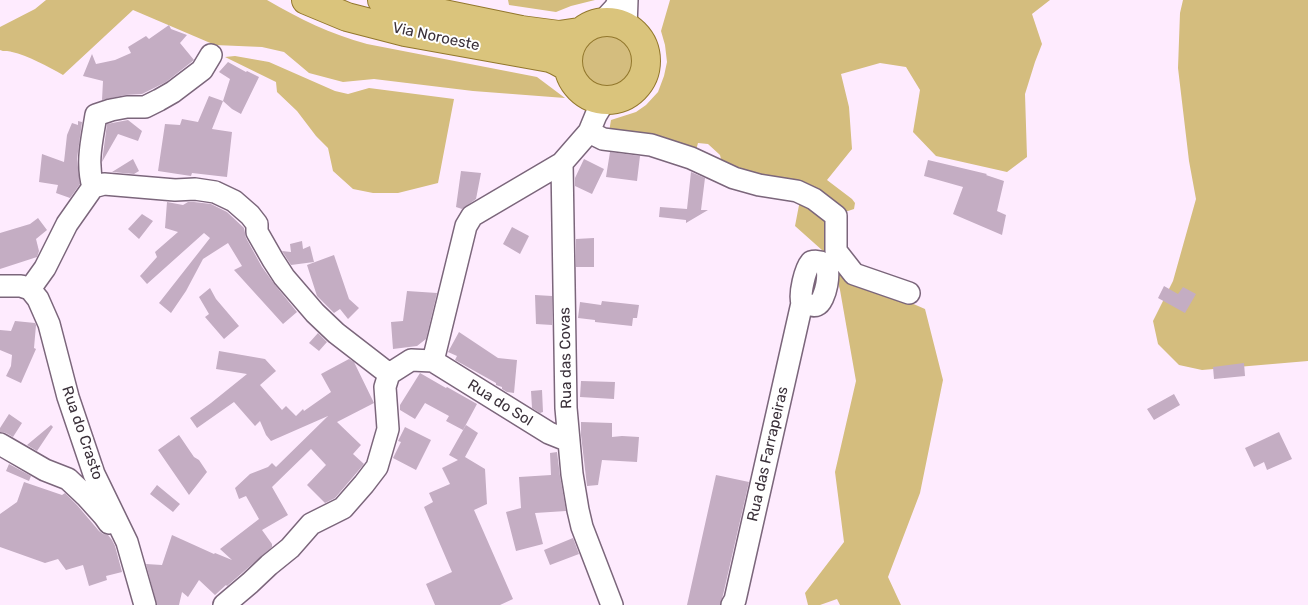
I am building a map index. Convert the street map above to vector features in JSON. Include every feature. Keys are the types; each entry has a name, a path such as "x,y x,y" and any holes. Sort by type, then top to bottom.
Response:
{"main road":[{"name":"Via Noroeste","path":"306,0 340,14 405,32 550,58 568,67"},
{"name":"Via Noroeste","path":"382,0 521,30 559,35 603,27"},
{"path":"603,27 636,35 643,46 646,58 645,71 639,83 630,93 595,111 572,80 568,67 568,55 572,43 603,27"}],"street":[{"path":"603,27 619,0"},
{"path":"603,27 627,0"},
{"path":"93,187 90,177 89,151 96,115 127,107 145,107 159,100 202,70 211,55"},
{"path":"224,605 290,548 312,524 343,508 377,467 388,429 385,387 389,374 411,360 433,361 466,226 472,216 562,163 595,111"},
{"path":"595,111 603,139 651,145 691,158 734,178 760,185 797,191 814,198 836,216 836,251 854,274 909,293"},
{"name":"Rua das Covas","path":"562,163 566,408 569,441 582,527 612,605"},
{"path":"0,286 21,286 30,289 45,268 67,224 93,187 104,184 176,190 195,189 214,192 234,201 250,215 257,224 257,232 284,277 315,313 336,333 389,374"},
{"name":"Rua do Crasto","path":"30,289 38,299 49,324 68,397 94,474 127,542 145,605"},
{"name":"Rua das Farrapeiras","path":"732,605 735,600 802,303"},
{"name":"Rua do Sol","path":"433,361 549,433 569,441"},
{"path":"0,442 45,470 68,478 104,516 118,537 127,542"}],"shaded area":[{"path":"46,0 267,0 340,36 367,44 537,77 565,98 473,91 374,79 343,82 309,73 284,52 262,47 215,45 133,10 63,75 24,56 0,50 0,27 35,9"},
{"path":"508,0 595,0 556,12 509,5"},
{"path":"670,0 1050,0 1032,14 1042,44 1025,94 1027,157 1007,172 936,156 913,132 920,90 906,67 880,63 841,74 849,107 852,149 827,180 855,203 854,209 848,211 842,211 723,167 720,155 708,144 698,143 696,150 609,132 611,120 636,112 646,105 658,92 667,62 661,31"},
{"path":"1183,0 1308,0 1308,361 1202,370 1179,365 1158,344 1153,321 1173,281 1196,199 1189,161 1178,68 1180,13"},
{"path":"601,31 613,31 624,36 632,44 637,55 635,73 624,86 613,91 601,91 590,86 582,78 577,67 577,55 582,44 590,36"},
{"path":"235,56 269,62 335,91 348,94 369,88 454,99 438,183 398,193 373,193 353,189 333,171 328,148 297,111 277,92 276,82 225,57"},
{"path":"800,200 826,215 849,276 925,309 943,380 920,493 888,577 901,605 840,605 837,599 820,605 808,605 805,593 844,542 835,472 856,381 840,290 832,259 795,226"}],"building":[{"path":"169,25 171,29 187,35 180,43 194,60 166,82 142,94 125,95 102,100 103,81 83,76 92,54 96,64 115,60 131,53 128,47 146,36 149,39"},
{"path":"228,62 259,77 241,114 223,101 230,79 219,72"},
{"path":"209,96 223,101 212,129 232,132 227,177 192,173 191,176 158,171 165,124 180,125 182,119 198,122"},
{"path":"128,120 142,131 138,141 118,134 102,162 107,124"},
{"path":"78,121 82,122 77,159 80,184 70,198 56,193 58,185 39,182 42,154 64,162 67,135 72,123 78,125"},
{"path":"610,152 640,156 637,181 606,177"},
{"path":"133,159 139,171 134,174 112,172"},
{"path":"584,159 604,169 592,194 575,186 575,178"},
{"path":"928,160 987,174 1004,181 997,211 1006,215 1002,235 953,214 963,187 924,176"},
{"path":"461,171 481,173 476,199 462,209 456,207"},
{"path":"691,172 705,178 701,210 708,210 686,223 686,220 659,217 660,207 687,209"},
{"path":"167,202 183,205 188,202 211,204 227,212 244,228 246,238 262,267 297,312 283,324 234,270 242,266 228,243 203,259 186,291 171,313 159,303 210,238 204,233 147,284 140,276 157,257 155,252 178,232 165,228"},
{"path":"142,214 153,221 139,239 128,229"},
{"path":"38,218 47,230 36,239 39,251 37,257 0,269 0,233 30,224"},
{"path":"512,227 529,236 520,254 503,244"},
{"path":"594,238 594,267 576,267 576,239"},
{"path":"302,241 303,249 310,246 314,262 291,265 282,251 291,252 290,244"},
{"path":"334,255 349,299 359,308 348,319 340,309 334,313 317,296 307,265"},
{"path":"1164,286 1178,294 1183,287 1196,294 1185,313 1158,298"},
{"path":"210,288 216,299 239,326 224,339 205,317 209,314 199,297"},
{"path":"407,291 437,293 426,339 417,346 393,349 391,322 403,321"},
{"path":"535,295 552,296 552,325 536,324"},
{"path":"602,301 639,305 637,318 633,318 632,326 578,318 580,302 601,305"},
{"path":"15,321 35,323 36,325 34,348 36,349 21,383 6,376 11,366 12,355 0,350 0,330 11,331"},
{"path":"459,332 498,358 517,360 514,393 507,392 502,387 496,385 496,383 455,360 457,356 448,352"},
{"path":"318,333 327,342 319,351 309,343"},
{"path":"219,351 265,359 276,371 260,385 282,410 286,406 296,416 303,409 304,411 331,392 321,374 349,359 354,362 374,403 337,422 361,445 353,454 364,464 335,498 325,503 307,485 326,465 311,449 272,487 288,515 262,530 272,544 272,547 215,595 199,580 188,597 182,592 179,605 157,605 146,564 162,565 172,535 232,560 220,549 259,519 246,496 239,499 235,488 250,474 268,467 272,463 276,467 328,416 271,441 260,421 255,426 234,402 197,428 190,418 247,374 216,369"},
{"path":"1244,363 1245,376 1214,379 1213,367"},
{"path":"420,373 477,404 463,430 446,421 449,416 425,403 415,419 400,410 400,405"},
{"path":"581,381 615,382 614,399 580,397"},
{"path":"542,390 543,412 540,413 532,408 531,391"},
{"path":"1174,394 1180,405 1154,420 1147,409"},
{"path":"9,414 22,423 13,437 0,432 0,428"},
{"path":"581,422 612,423 612,437 639,437 637,462 602,460 598,485 587,486"},
{"path":"51,425 53,427 37,451 27,445"},
{"path":"466,425 478,433 465,457 485,469 487,504 474,510 513,599 500,605 435,605 426,584 452,572 424,507 433,502 429,493 450,484 442,468 458,460 449,455"},
{"path":"405,427 431,440 416,470 393,458 401,442 398,441"},
{"path":"1279,432 1292,459 1267,470 1264,462 1254,467 1245,448"},
{"path":"179,435 207,472 189,495 158,450"},
{"path":"557,452 566,511 535,513 543,544 516,551 506,512 521,508 519,477 551,475 550,453"},
{"path":"9,464 31,476 29,481 6,471"},
{"path":"716,475 749,482 720,605 687,605"},
{"path":"24,482 62,495 65,493 99,531 108,535 112,540 122,572 106,576 107,580 89,586 83,565 66,570 58,559 45,563 0,547 0,514 17,502"},
{"path":"157,485 180,504 173,512 150,494"},
{"path":"573,538 579,554 550,565 544,550"}]}
